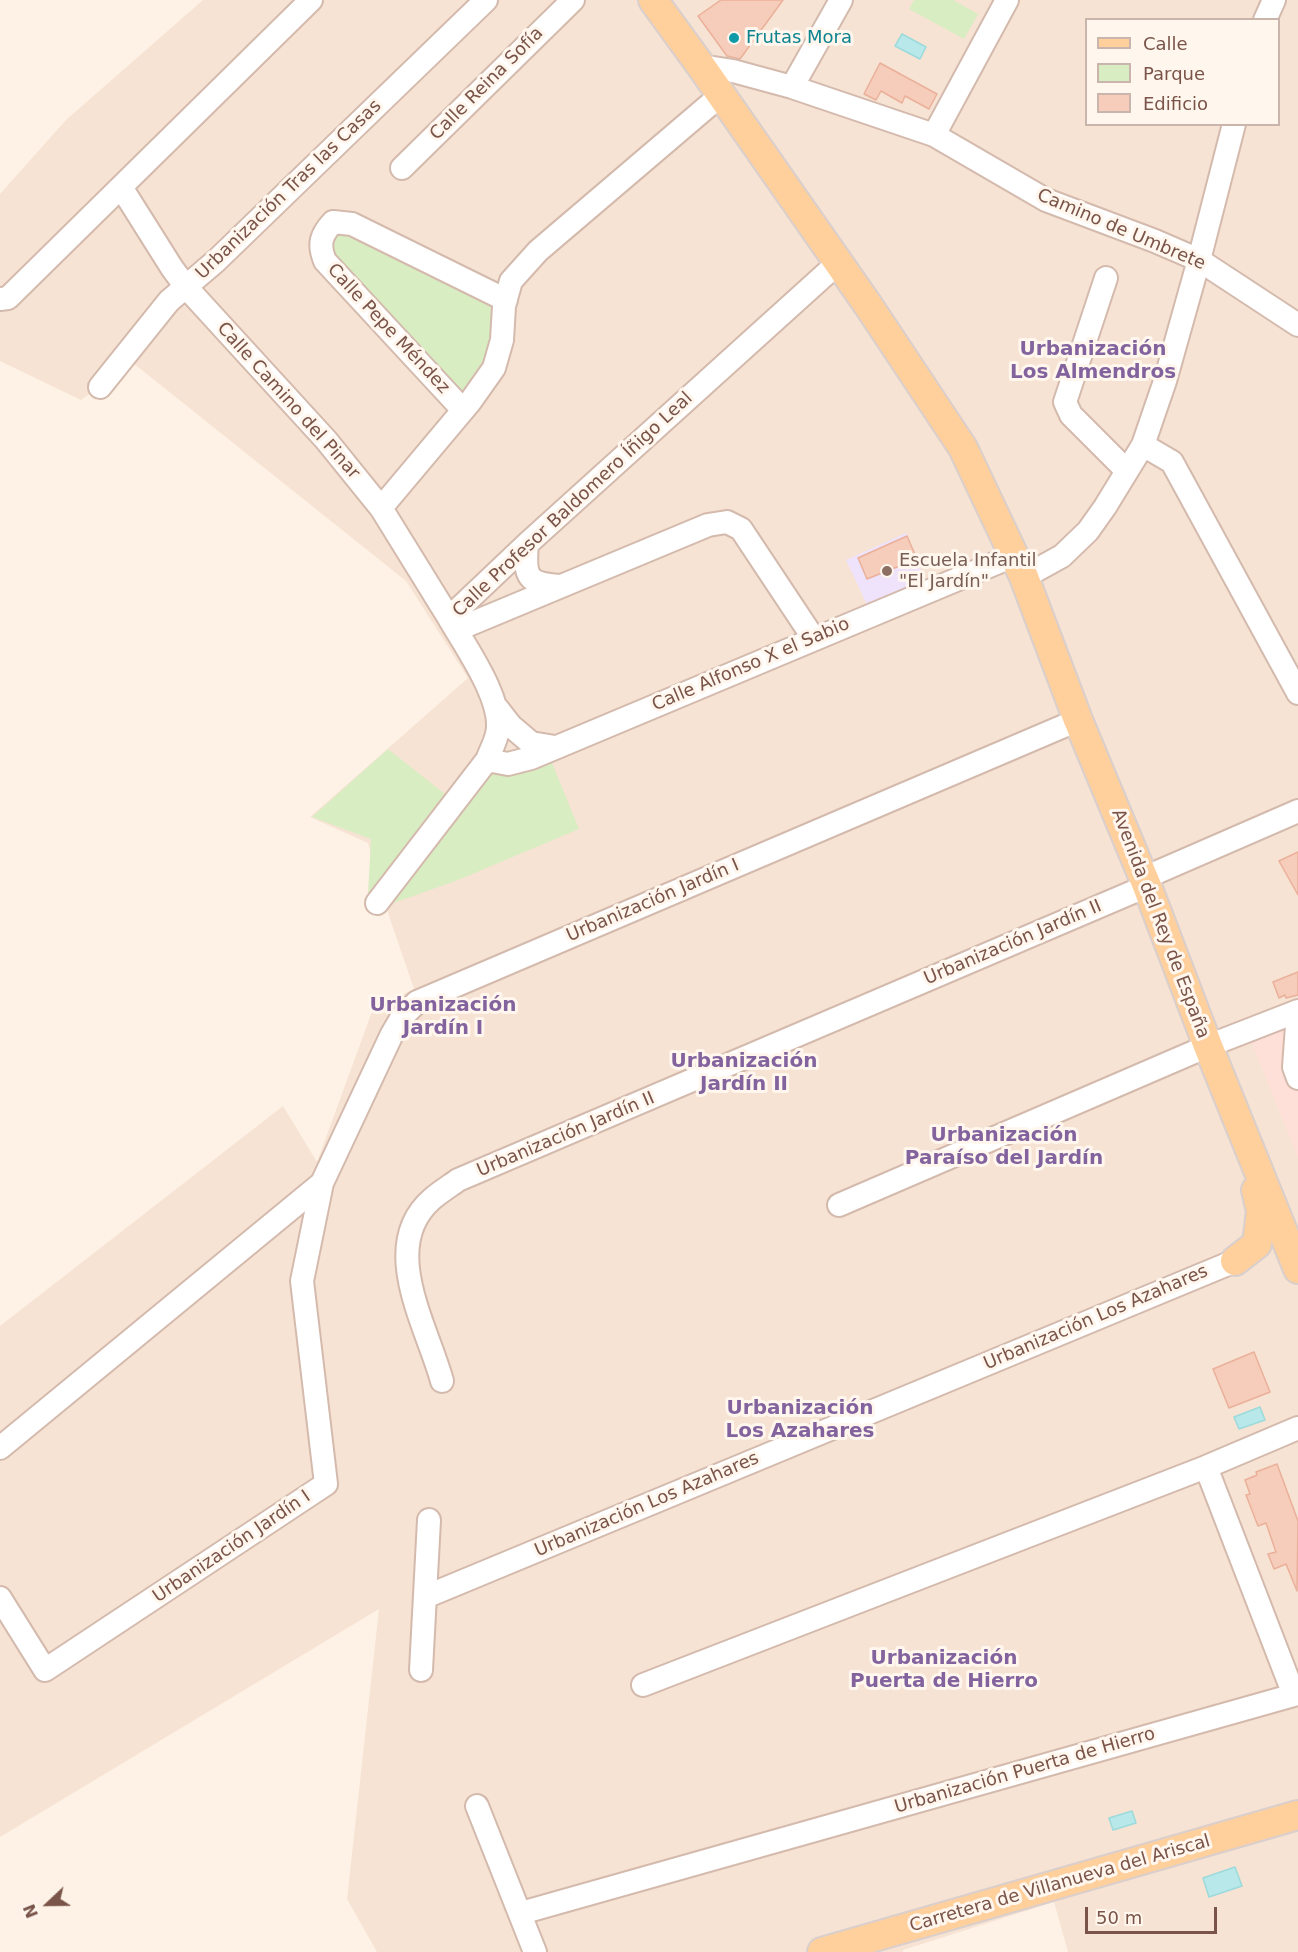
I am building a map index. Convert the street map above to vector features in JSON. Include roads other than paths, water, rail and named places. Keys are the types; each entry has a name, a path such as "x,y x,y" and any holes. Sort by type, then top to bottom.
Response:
{"main road":[{"name":"Avenida del Rey de España","path":"653,0 839,262 963,448 1019,566 1078,720 1145,882 1264,1185 1291,1217 1294,1233"},
{"path":"1235,1261 1257,1244 1261,1211 1241,1127"},
{"path":"1294,1233 1298,1271"},
{"path":"1235,1261 1274,1257 1298,1271"},
{"name":"Carretera de Villanueva del Ariscal","path":"822,1952 1298,1815"}],"street":[{"path":"0,299 8,298 311,0"},
{"name":"Urbanización Tras las Casas","path":"100,387 169,301 486,0"},
{"name":"Calle Reina Sofía","path":"402,168 573,0"},
{"path":"792,87 841,0"},
{"path":"934,135 1007,0"},
{"path":"1266,18 1274,0"},
{"name":"Camino de Umbrete","path":"701,66 733,71 792,87 934,135 1046,200 1199,260 1298,325"},
{"name":"Calle Pepe Méndez","path":"381,508 463,410 494,368 502,340 506,300 511,281 538,251 721,95"},
{"name":"Calle Alfonso X el Sabio","path":"487,760 508,764 531,758 814,639 1019,566 1062,556 1088,531 1143,446 1165,381 1233,126"},
{"name":"Calle Camino del Pinar","path":"122,187 186,287 326,440 381,508 452,624"},
{"name":"Calle Pepe Méndez","path":"463,410 325,261 319,248 323,233 333,222 352,224 506,300"},
{"name":"Calle Profesor Baldomero Íñigo Leal","path":"377,903 487,760 498,732 497,708 489,688 452,624 527,544 839,262"},
{"path":"1106,278 1065,402 1071,415 1128,471"},
{"path":"1143,446 1172,462 1298,693"},
{"path":"452,624 561,586 708,525 727,522 741,529 814,639"},
{"path":"527,544 525,564 529,576 540,585 561,586"},
{"path":"497,708 511,726 531,743 555,747"},
{"name":"Urbanización Jardín I","path":"0,1598 45,1670 326,1484 302,1281 321,1183 392,1034 402,1017 417,1002 1078,720"},
{"name":"Urbanización Jardín II","path":"442,1381 435,1354 413,1295 406,1261 412,1226 430,1199 459,1180 1145,882 1298,811"},
{"path":"839,1205 1208,1046 1298,1012 1294,1067 1298,1078"},
{"name":"Urbanización Jardín I","path":"0,1448 321,1183"},
{"name":"Urbanización Los Azahares","path":"425,1597 1235,1261"},
{"path":"643,1685 1206,1467 1298,1428"},
{"name":"Urbanización Puerta de Hierro","path":"520,1913 1294,1695 1206,1467"},
{"path":"421,1670 429,1520"},
{"path":"477,1806 535,1952"}],"water":[{"path":"902,34 926,47 920,59 895,46"},
{"path":"1260,1407 1265,1420 1239,1429 1234,1417"},
{"path":"1132,1811 1136,1823 1113,1830 1109,1818"},
{"path":"1235,1867 1242,1886 1209,1897 1203,1878"}],"place":[{"name":"Frutas Mora","path":"734,38"},
{"name":"Escuela Infantil \"El Jardín\"","path":"887,571"}],"district":[{"name":"Urbanización Los Almendros","path":"1093,362"},
{"name":"Urbanización Jardín I","path":"443,1018"},
{"name":"Urbanización Jardín II","path":"744,1074"},
{"name":"Urbanización Paraíso del Jardín","path":"1004,1148"},
{"name":"Urbanización Los Azahares","path":"800,1420"},
{"name":"Urbanización Puerta de Hierro","path":"944,1670"}]}
